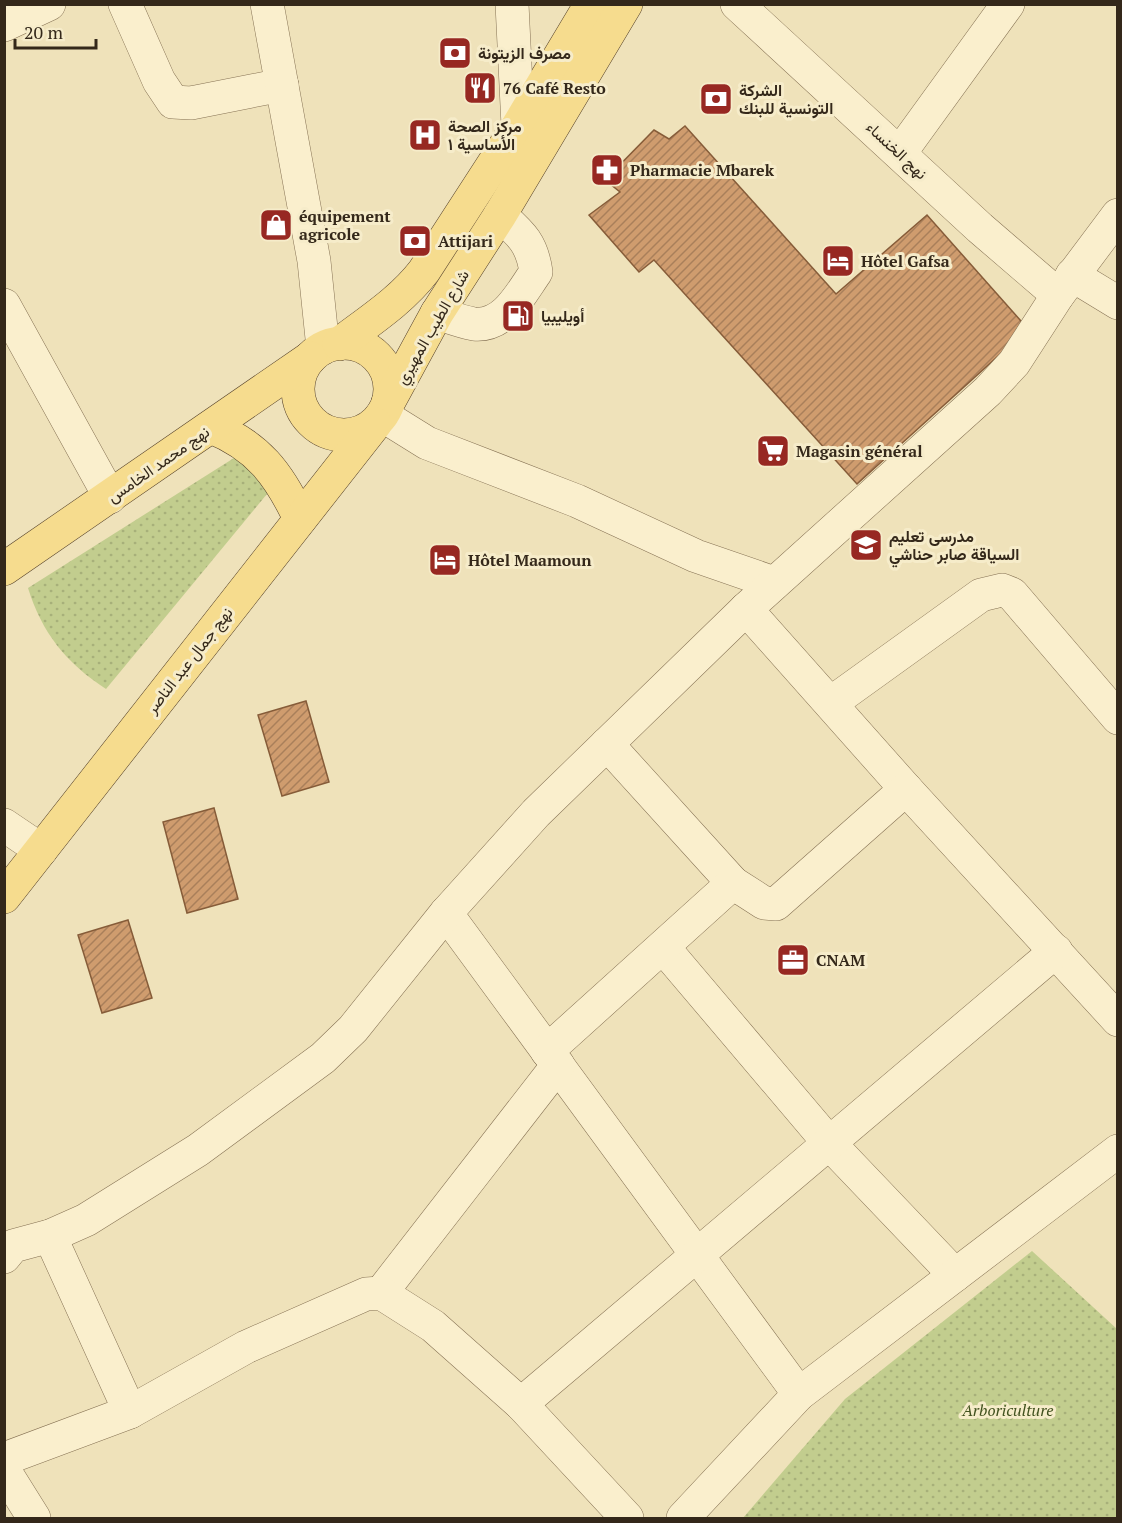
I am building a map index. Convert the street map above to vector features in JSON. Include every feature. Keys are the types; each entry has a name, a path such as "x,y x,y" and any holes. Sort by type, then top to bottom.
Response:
{"main road":[{"name":"شارع الطيب المهيري","path":"324,350 411,287 434,257 518,126 591,4"},
{"name":"شارع الطيب المهيري","path":"381,414 437,313 500,215 626,4"},
{"path":"353,344 368,350 379,360 387,373 390,388 381,414 359,433 344,435 329,433 316,426 299,401 298,385 302,371 324,350 353,344"},
{"name":"نهج محمد الخامس","path":"4,568 324,350"},
{"name":"نهج جمال عبد الناصر","path":"4,897 381,414"},
{"path":"211,427 238,438 264,461 288,493 300,519"}],"street":[{"path":"4,25 49,4"},
{"path":"125,4 159,81 173,102 192,103 282,85"},
{"path":"267,4 314,261 324,350"},
{"path":"512,4 518,126"},
{"name":"نهج الخنساء","path":"737,4 900,153 1065,285 1118,303"},
{"path":"900,153 1008,4"},
{"path":"437,313 476,324 498,318 511,308 536,272 533,253 522,234 500,215"},
{"path":"7,1245 50,1236 86,1220 198,1150 323,1058 353,1029 446,913 536,813 746,609 988,392 1014,363 1065,285 1118,215"},
{"path":"4,305 110,497"},
{"path":"381,414 427,442 577,501 696,556 774,583"},
{"path":"831,703 981,595 1002,590 1012,594 1118,718"},
{"path":"746,609 906,789 1116,1016"},
{"path":"607,744 734,883 764,903 776,904 906,789"},
{"path":"4,825 41,850"},
{"path":"381,1293 552,1058 663,947 734,883"},
{"path":"446,913 799,1395"},
{"path":"663,947 830,1143 955,1275"},
{"path":"521,1404 698,1257 1056,951"},
{"path":"682,1518 799,1395 1118,1151"},
{"path":"50,1236 130,1412"},
{"path":"4,1459 130,1412 246,1347 366,1294 381,1293 433,1326 521,1404 627,1518"},
{"path":"4,1470 21,1512"}],"green space":[{"path":"253,446 286,471 106,689 79,669 57,646 40,619 28,588"},
{"name":"Arboriculture","path":"1032,1251 1117,1329 1117,1518 743,1518 845,1399"}],"building":[{"path":"685,126 836,294 927,215 1028,329 857,484 654,260 639,272 589,215 620,192 605,180 654,130 669,139"},
{"path":"306,701 329,782 282,796 258,715"},
{"path":"214,808 238,899 187,913 163,822"},
{"path":"128,920 152,998 102,1013 78,935"}],"place":[{"name":"مصرف الزيتونة","path":"455,53"},
{"name":"76 Café Resto","path":"480,88"},
{"name":"الشركة التونسية للبنك","path":"716,99"},
{"name":"مركز الصحة الأساسية ١","path":"425,135"},
{"name":"Pharmacie Mbarek","path":"607,170"},
{"name":"équipement agricole","path":"276,225"},
{"name":"Attijari","path":"415,241"},
{"name":"Hôtel Gafsa","path":"838,261"},
{"name":"أويليبيا","path":"518,316"},
{"name":"Magasin général","path":"773,451"},
{"name":"مدرسى تعليم السياقة صابر حناشي","path":"866,545"},
{"name":"Hôtel Maamoun","path":"445,560"},
{"name":"CNAM","path":"793,960"}]}
